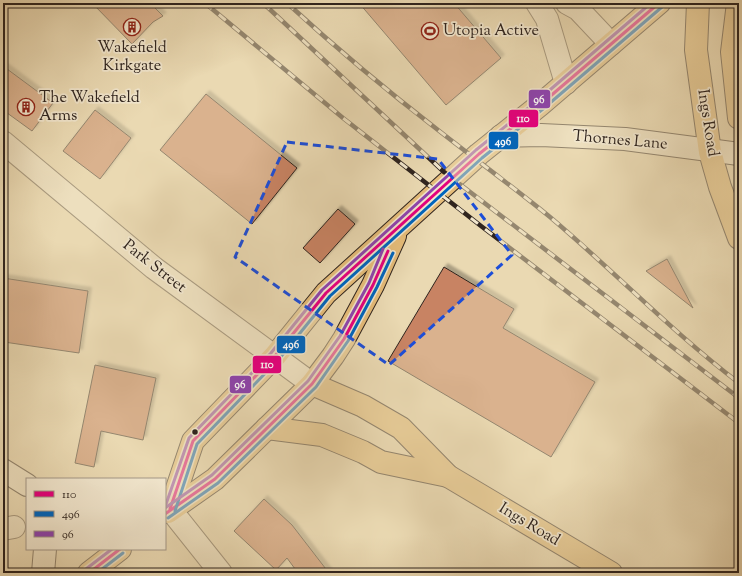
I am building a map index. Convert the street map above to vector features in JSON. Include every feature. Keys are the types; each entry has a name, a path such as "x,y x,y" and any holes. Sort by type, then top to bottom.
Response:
{"highway":[{"path":"168,512 193,441 275,356 326,294 479,154 566,83 659,3"},
{"name":"Ings Road","path":"698,3 696,50 710,152 720,187 739,238"},
{"path":"738,3 737,35 732,52 739,118"},
{"path":"168,512 215,479 312,384 344,339 373,285 398,229"},
{"name":"Ings Road","path":"312,384 363,406 401,428 448,476 611,573"},
{"name":"Ings Road","path":"267,428 322,435 363,452 381,462 448,476"},
{"path":"86,572 119,550"}],"street":[{"path":"537,3 547,19 566,83"},
{"path":"567,3 578,9 611,44"},
{"name":"Thornes Lane","path":"501,136 625,139 710,152 739,154"},
{"name":"Park Street","path":"3,142 154,268 312,384"},
{"path":"3,470 26,484"},
{"path":"168,512 221,573"},
{"path":"43,573 44,550"}],"highlighted area":[{"path":"287,142 438,159 512,255 389,365 235,257"}],"building":[{"name":"Wakefield Kirkgate","path":"92,3 150,3 163,16 153,22 132,44"},
{"name":"Utopia Active","path":"359,3 454,3 501,58 446,105"},
{"name":"The Wakefield Arms","path":"3,66 53,103 32,131 3,110"},
{"path":"206,94 297,168 252,224 160,150"},
{"path":"95,110 131,138 100,179 63,151"},
{"path":"338,209 355,224 320,263 303,248"},
{"path":"667,259 693,308 646,271"},
{"path":"444,267 514,309 503,328 595,382 551,457 388,361"},
{"path":"3,278 88,291 79,353 4,342 7,321 3,320"},
{"path":"95,365 156,378 143,440 101,431 94,467 75,463"},
{"path":"264,499 292,525 329,573 298,573 287,558 276,570 234,531"}],"railway":[{"path":"205,3 343,118 481,226 739,423"},
{"path":"263,3 444,172 739,398"},
{"path":"287,3 342,52 399,99 550,217 690,343 739,383"}],"transit line":[{"name":"96","path":"166,504 189,438 271,353 322,290 476,150 537,101 651,3"},
{"name":"110","path":"170,509 193,441 275,356 326,293 479,154 540,105 659,3"},
{"name":"496","path":"175,511 197,444 279,359 330,296 482,158 543,109 662,7"},
{"name":"96","path":"166,507 212,475 308,381 340,336 369,283 383,249"},
{"name":"110","path":"166,513 215,479 312,384 344,339 373,285 388,251"},
{"name":"496","path":"168,518 218,483 316,387 348,341 377,287 393,253"},
{"name":"96","path":"86,569 111,550"},
{"name":"110","path":"89,573 119,550"},
{"name":"496","path":"97,573 123,553"}],"place":[{"name":"Wakefield Kirkgate","path":"132,27"},
{"name":"Utopia Active","path":"430,31"},
{"name":"The Wakefield Arms","path":"26,107"}]}
